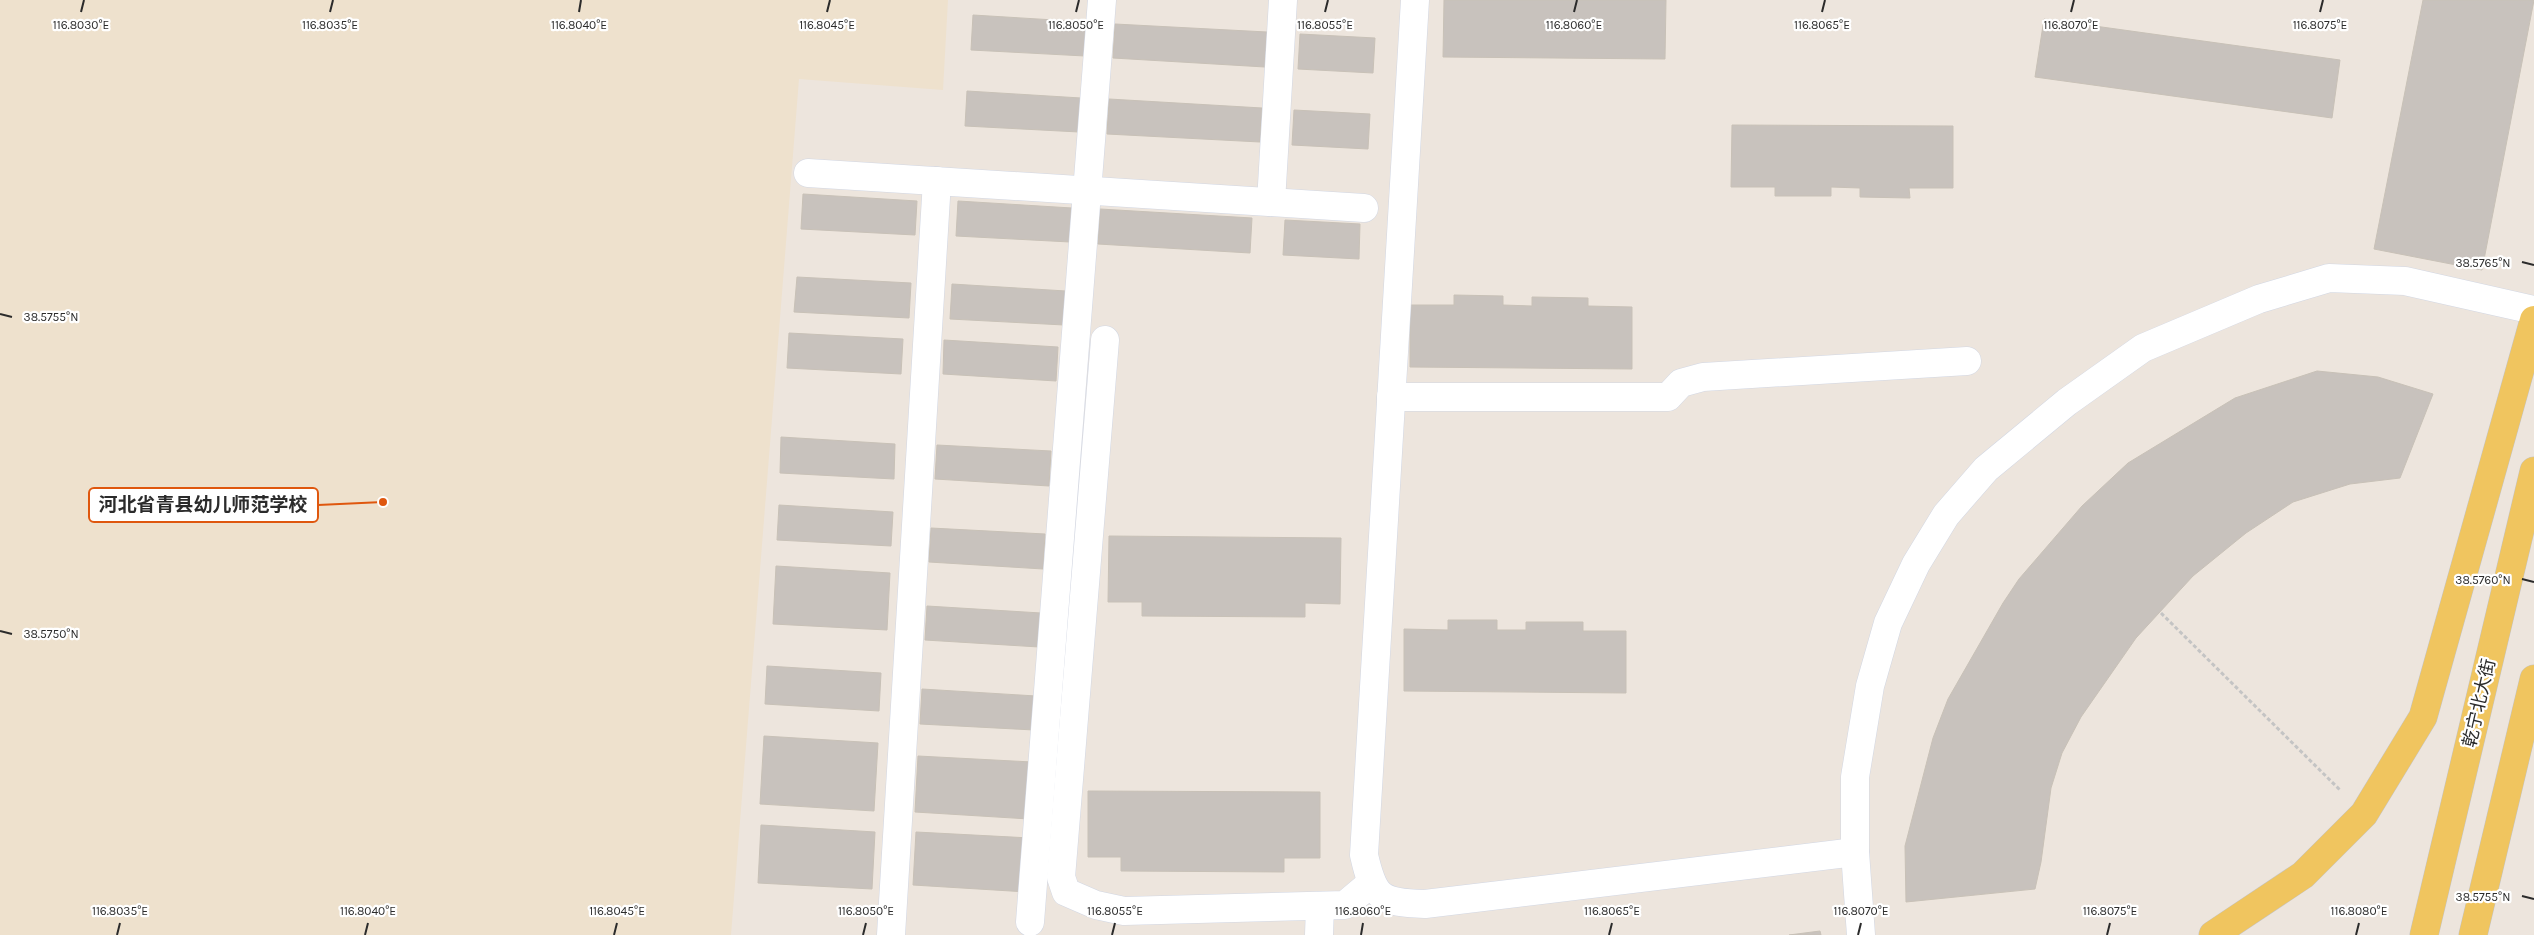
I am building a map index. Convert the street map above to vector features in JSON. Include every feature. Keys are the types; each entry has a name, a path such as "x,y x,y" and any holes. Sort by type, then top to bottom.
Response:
{"main road":[{"path":"2214,935 2303,875 2364,814 2423,717 2534,320"},
{"name":"乾宁北大街","path":"2424,935 2534,471"},
{"path":"2473,935 2534,679"}],"lane":[{"path":"1030,922 1102,0"},
{"path":"1271,202 1283,0"},
{"path":"1415,0 1364,854 1370,884 1384,898 1400,903 1425,904 1854,852"},
{"path":"808,173 1364,208"},
{"path":"891,935 937,181"},
{"path":"1861,935 1854,852 1855,777 1870,686 1888,623 1916,564 1946,515 1986,470 2068,402 2142,348 2259,299 2330,278 2405,281 2534,310"},
{"path":"1105,340 1062,877 1066,892 1096,905 1124,911 1320,906 1345,905 1370,884"},
{"path":"1391,397 1668,397 1681,383 1703,377 1967,361"},
{"path":"1319,935 1320,906"}],"path":[{"path":"2161,613 2364,814"}],"shaded area":[{"path":"0,0 948,0 943,90 799,79 731,935 0,935"}],"building":[{"path":"1444,0 1666,0 1665,59 1443,57"},
{"path":"2423,0 2534,0 2482,270 2374,249"},
{"path":"973,15 1087,22 1085,56 971,50"},
{"path":"2044,19 2340,60 2332,118 2035,77"},
{"path":"1115,24 1267,32 1265,67 1113,58"},
{"path":"1300,34 1375,38 1373,73 1298,69"},
{"path":"967,91 1081,98 1079,132 965,126"},
{"path":"1109,99 1262,108 1260,142 1107,134"},
{"path":"1294,110 1370,114 1368,149 1292,145"},
{"path":"1732,125 1953,126 1953,188 1909,188 1910,198 1860,197 1860,188 1831,187 1831,196 1775,196 1775,187 1731,187"},
{"path":"803,194 917,201 915,235 801,229"},
{"path":"958,201 1072,208 1070,242 956,236"},
{"path":"1100,209 1252,218 1250,253 1098,244"},
{"path":"1285,220 1360,224 1359,259 1283,255"},
{"path":"797,277 911,283 909,318 794,312"},
{"path":"952,284 1066,291 1064,325 950,319"},
{"path":"1454,295 1503,296 1503,305 1532,306 1532,297 1588,298 1588,306 1632,307 1632,369 1410,367 1410,305 1454,305"},
{"path":"789,333 903,339 901,374 787,368"},
{"path":"944,340 1058,347 1056,381 943,374"},
{"path":"2317,371 2378,377 2433,394 2400,478 2350,484 2293,502 2246,533 2193,576 2136,638 2081,717 2062,753 2051,788 2041,862 2035,889 1906,902 1905,846 1933,738 1948,699 2003,603 2019,579 2082,506 2128,463 2235,398"},
{"path":"781,437 895,444 894,479 780,473"},
{"path":"937,445 1051,451 1049,486 935,479"},
{"path":"779,505 893,512 891,546 777,540"},
{"path":"931,528 1045,534 1043,569 929,562"},
{"path":"1109,536 1341,538 1340,604 1305,603 1305,617 1142,616 1142,602 1108,602"},
{"path":"776,566 890,573 887,630 773,624"},
{"path":"927,606 1041,613 1039,647 925,640"},
{"path":"1448,620 1497,620 1497,630 1526,630 1526,622 1583,622 1583,631 1626,631 1626,693 1404,691 1404,629 1448,630"},
{"path":"767,666 881,673 879,711 765,704"},
{"path":"922,689 1036,696 1034,730 920,724"},
{"path":"764,736 878,743 874,811 760,804"},
{"path":"918,756 1032,762 1029,819 915,812"},
{"path":"1088,791 1320,792 1320,858 1284,858 1284,872 1121,871 1121,857 1088,857"},
{"path":"761,825 875,832 872,889 758,883"},
{"path":"916,832 1030,838 1027,892 913,885"},
{"path":"1820,931 1821,935 1789,935"}],"place":[{"name":"河北省青县幼儿师范学校","path":"383,502"}]}
